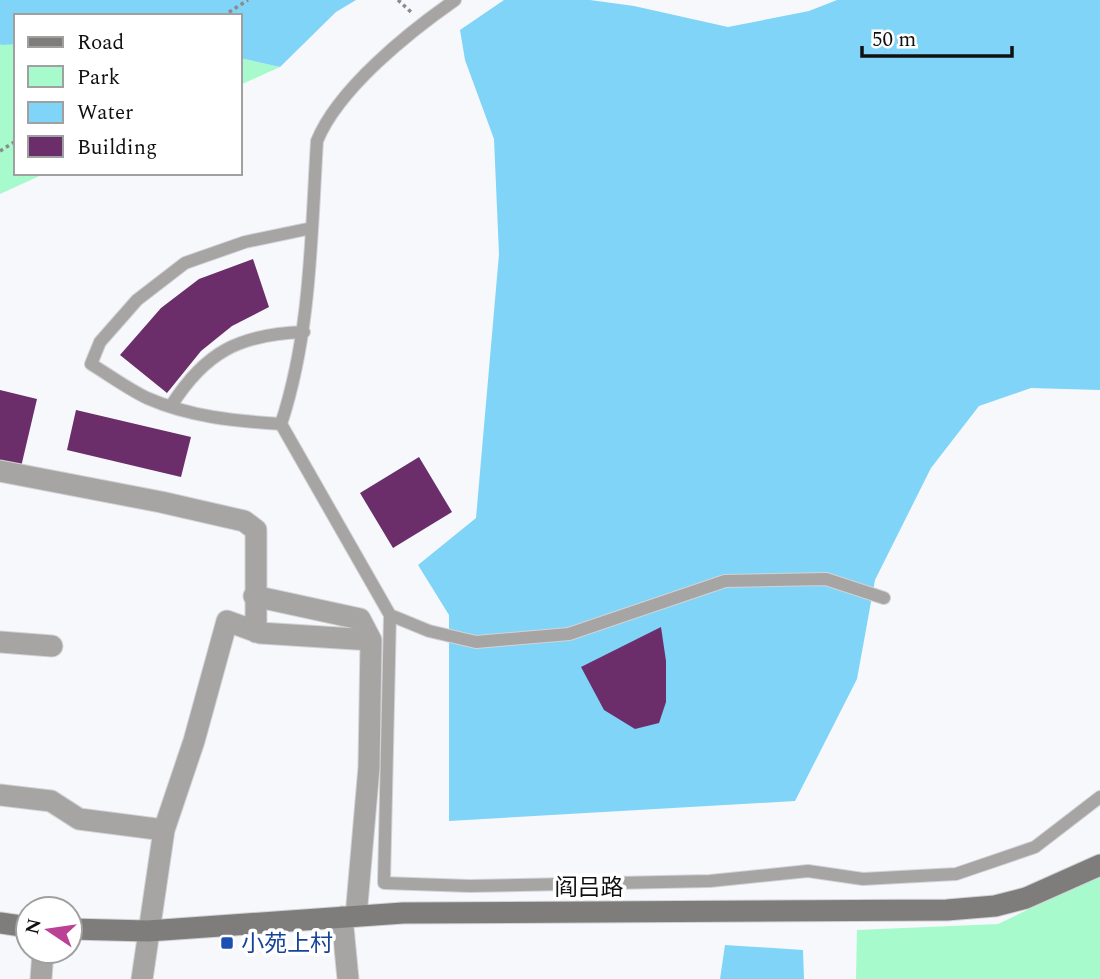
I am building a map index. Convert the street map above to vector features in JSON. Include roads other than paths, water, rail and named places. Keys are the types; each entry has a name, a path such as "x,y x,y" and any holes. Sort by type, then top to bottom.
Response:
{"main road":[{"name":"阎吕路","path":"84,929 148,930 403,913 947,910 995,906 1026,898 1100,865"}],"street":[{"path":"0,471 244,521 256,530 256,632"},
{"path":"254,596 360,619 371,640 369,767 349,916 348,979"},
{"path":"142,979 164,830 194,741 227,621 256,632 371,640"},
{"path":"0,642 52,646"},
{"path":"0,795 51,801 79,819 164,830"}],"lane":[{"path":"455,0 427,19 360,80 325,122 317,141 304,332 294,384 281,424 390,615 384,883 470,886 710,881 808,871 863,879 956,874 1035,847 1100,797"},
{"path":"281,424 224,420 171,406 146,397 91,363 100,342 137,300 185,263 245,242 312,228"},
{"path":"171,406 200,367 241,342 276,333 304,332"},
{"path":"390,615 429,631 476,642 569,634 675,596 726,581 826,579 884,598"}],"water":[{"path":"0,0 356,0 336,12 280,67 242,58 242,14 14,14 14,44 0,44"},
{"path":"504,0 590,0 634,6 728,27 809,11 837,0 1100,0 1100,390 1031,388 979,406 931,468 875,580 857,679 795,801 449,821 449,615 418,565 476,518 499,254 494,139 465,60 460,30"},
{"path":"725,945 803,950 804,979 720,979"}],"place":[{"name":"小苑上村","path":"227,943"}]}
